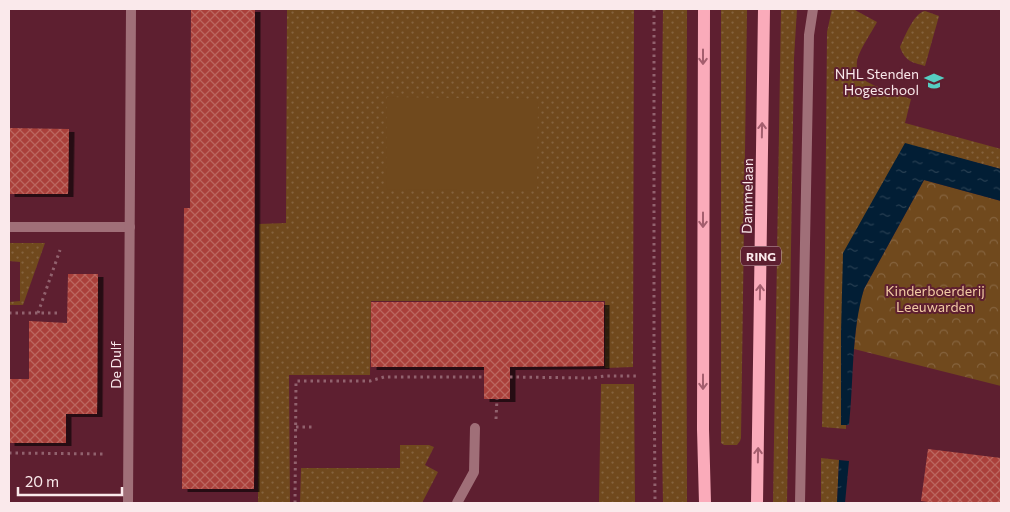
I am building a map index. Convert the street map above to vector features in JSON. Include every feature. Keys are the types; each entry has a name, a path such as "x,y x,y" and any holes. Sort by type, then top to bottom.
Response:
{"main road":[{"path":"704,9 703,429 705,503"},
{"name":"Dammelaan","path":"757,503 764,9"}],"street":[{"name":"De Dulf","path":"128,503 131,9"},
{"path":"800,503 809,35 813,9"},
{"path":"9,227 130,228"},
{"path":"457,503 474,472 475,428"}],"path":[{"path":"654,9 655,503"},
{"path":"9,313 60,313"},
{"path":"510,377 591,378 639,376"},
{"path":"295,503 296,381 370,381 384,377 484,377"},
{"path":"496,412 498,399"},
{"path":"296,426 314,426"},
{"path":"9,453 128,454"}],"green space":[{"path":"287,9 634,9 633,367 605,368 605,301 371,301 370,375 289,375 290,503 258,503 259,224 286,223"},
{"path":"663,9 687,9 687,503 663,503 661,256"},
{"path":"721,9 747,9 741,438 737,445 724,445 721,443"},
{"path":"781,9 797,9 794,58 787,503 773,503"},
{"path":"832,9 856,9 877,22 858,57 858,71 867,82 911,99 905,123 1001,149 1001,169 905,144 841,332 841,425 846,425 846,429 822,427 827,32"},
{"path":"925,11 939,16 925,66 909,60 900,47 914,20"},
{"path":"387,97 538,99 537,191 386,189"},
{"name":"Kinderboerderij Leeuwarden","path":"924,180 1001,201 1001,386 854,349 858,308 864,289"},
{"path":"9,243 45,243 23,305 9,305 9,302 20,301 20,262 9,261"},
{"path":"601,384 634,384 635,503 599,503"},
{"path":"400,445 429,445 434,447 425,465 438,472 422,503 300,503 301,468 400,468"},
{"path":"821,458 839,460 837,503 821,503"}],"water":[{"path":"905,143 1001,169 1001,201 924,180 864,289 855,340 849,425 841,425 843,253"},
{"path":"839,460 849,461 845,503 837,503"}],"building":[{"path":"191,9 255,9 254,489 182,489 184,208 190,208"},
{"path":"9,128 69,129 68,194 9,194"},
{"path":"68,274 98,274 97,414 66,414 66,443 9,443 9,379 29,379 29,321 67,323"},
{"path":"371,302 604,302 604,366 510,367 510,399 484,399 484,367 371,367"},
{"path":"928,449 1001,458 1001,503 935,503 921,501"}],"place":[{"name":"NHL Stenden Hogeschool","path":"934,81"}]}
